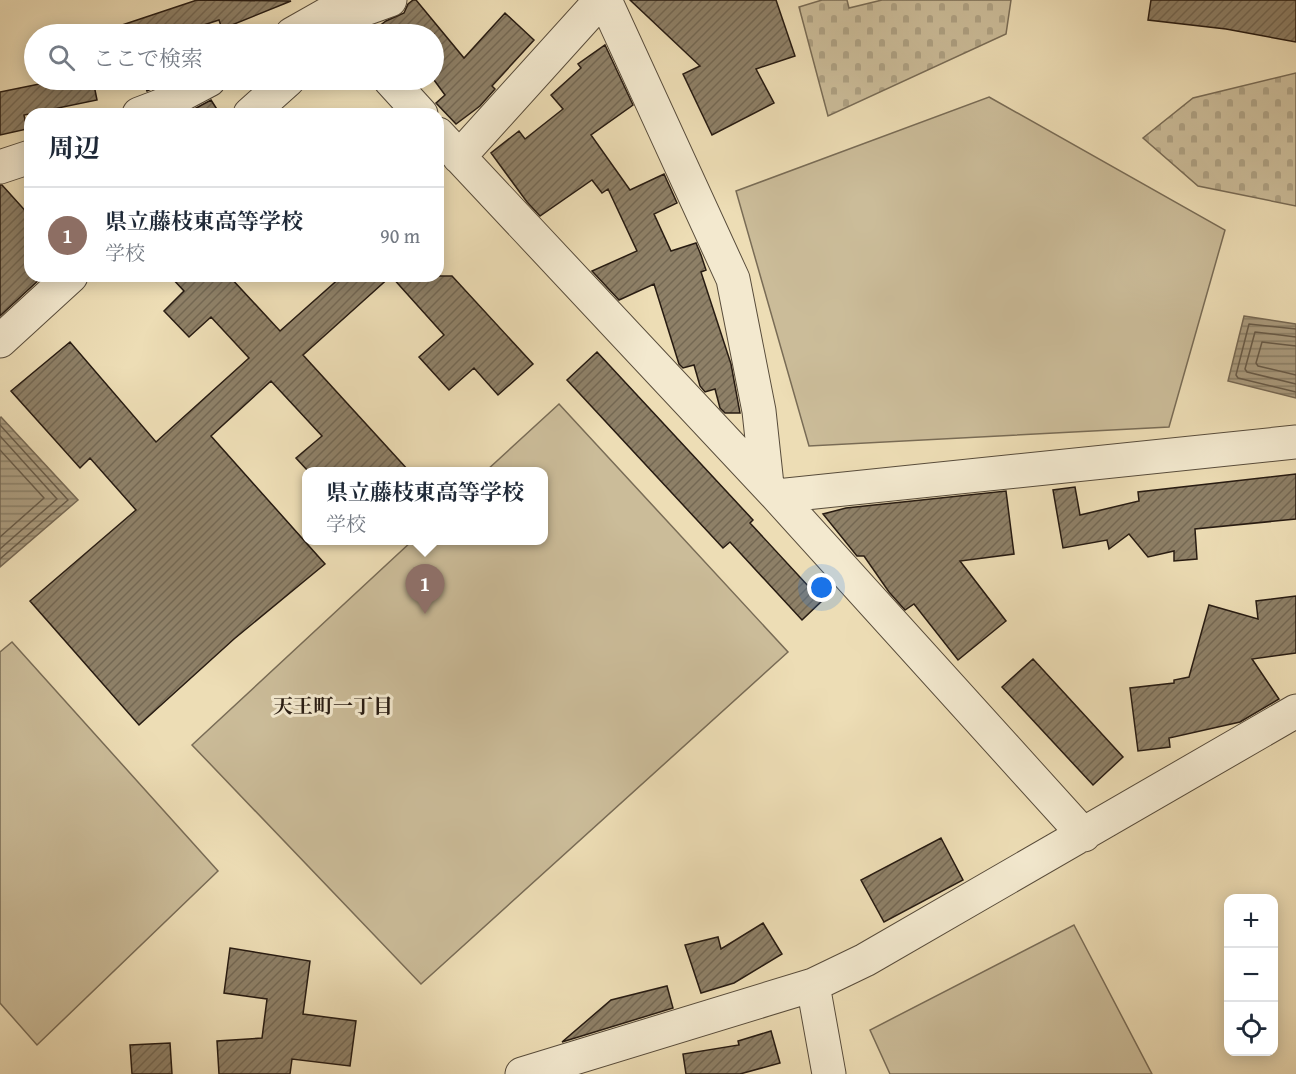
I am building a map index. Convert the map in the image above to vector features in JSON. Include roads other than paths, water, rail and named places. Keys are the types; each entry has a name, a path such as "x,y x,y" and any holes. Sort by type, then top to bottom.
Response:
{"street":[{"path":"337,21 390,0"},
{"path":"772,490 733,279 603,0 448,145 772,490 1084,835"},
{"path":"155,108 190,90"},
{"path":"257,108 277,90"},
{"path":"399,90 416,108"},
{"path":"0,167 24,159"},
{"path":"0,341 64,282"},
{"path":"772,490 1296,442"},
{"path":"537,1072 813,985 865,960 1296,711"},
{"path":"813,985 829,1074"}],"water":[{"path":"1244,316 1296,324 1296,398 1228,381"},
{"path":"0,418 78,500 0,567"}],"place":[{"name":"県立藤枝東高等学校","path":"425,614"}],"district":[{"name":"天王町一丁目","path":"333,706"}]}
